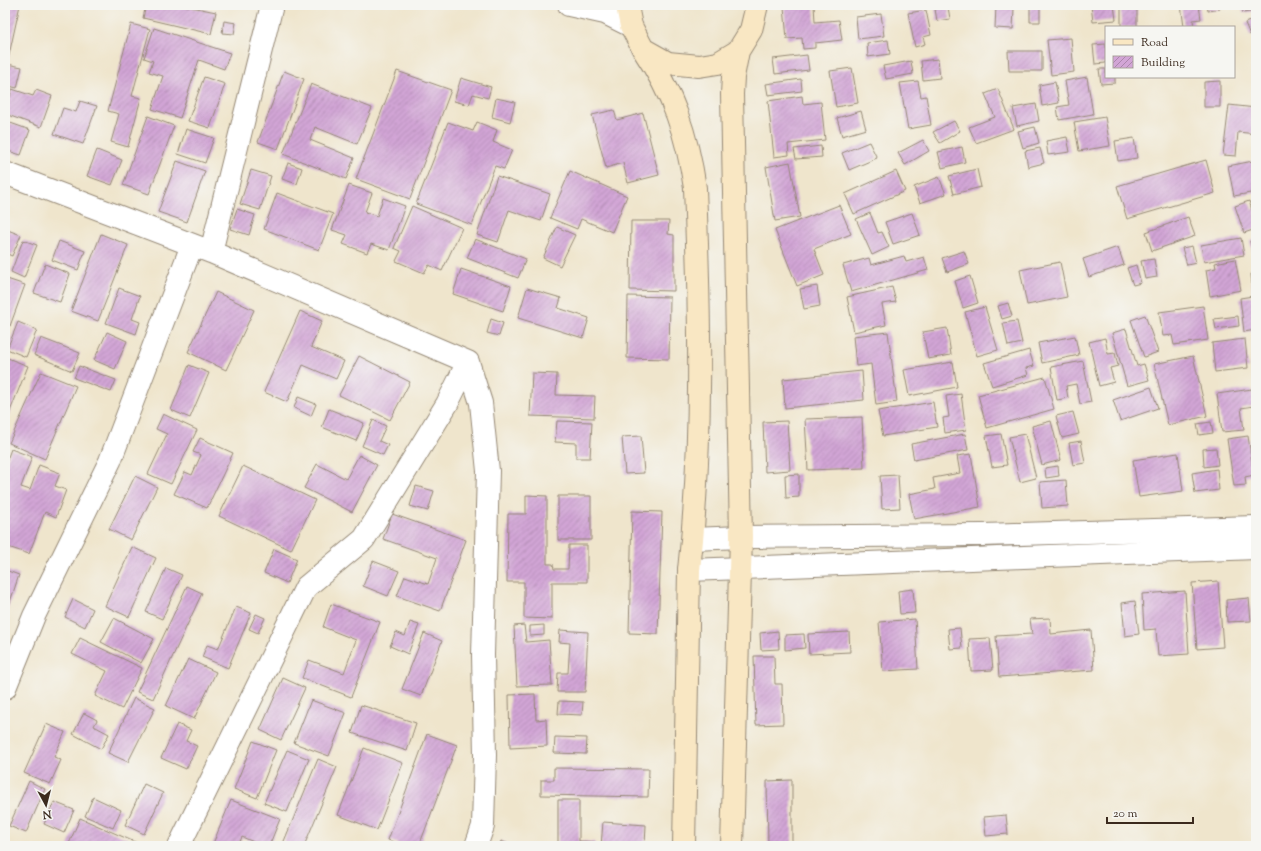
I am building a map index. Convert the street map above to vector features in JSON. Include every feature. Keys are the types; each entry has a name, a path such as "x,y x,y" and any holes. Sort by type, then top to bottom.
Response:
{"main road":[{"path":"630,5 628,12 631,26 643,49 661,76 682,124 690,155 695,188 698,410 693,539 689,570 684,846"},
{"path":"732,846 738,568 741,537 732,94 733,77 738,51 751,30 757,5"},
{"path":"643,49 668,63 699,66 718,63 738,51"}],"street":[{"path":"5,688 34,616 110,461 201,248 272,5"},
{"path":"570,5 605,13 631,26"},
{"path":"5,173 201,248 468,362 481,403 488,471 483,655 485,755 483,826 476,846"},
{"path":"179,846 306,587 364,539 447,404 468,362"},
{"path":"693,539 741,537 984,535 1256,527"},
{"path":"689,570 1256,548"}],"building":[{"path":"5,5 20,5 7,64 22,67 17,88 5,85"},
{"path":"146,5 182,5 216,12 211,34 143,18"},
{"path":"814,5 815,22 839,20 842,40 815,43 815,48 803,49 802,38 787,39 784,7"},
{"path":"1030,5 1040,5 1040,22 1030,22"},
{"path":"1091,5 1114,5 1116,20 1093,22"},
{"path":"1121,5 1137,5 1137,26 1121,26"},
{"path":"1181,5 1199,5 1201,19 1193,20 1194,26 1184,26"},
{"path":"1207,5 1219,5 1220,9 1208,11"},
{"path":"1242,5 1256,5 1256,11 1243,13"},
{"path":"996,6 1014,8 1013,29 995,28"},
{"path":"948,7 950,19 937,21 935,9"},
{"path":"926,10 931,35 923,37 925,44 915,47 908,13"},
{"path":"881,14 884,36 858,39 856,17"},
{"path":"1256,18 1256,33 1250,35 1245,23"},
{"path":"224,21 236,23 234,34 222,33"},
{"path":"131,24 150,29 132,96 141,98 128,147 111,142 119,114 108,111"},
{"path":"154,28 230,53 224,69 199,60 180,118 152,109 163,76 149,72 153,61 144,58"},
{"path":"1071,38 1074,72 1051,75 1047,40"},
{"path":"888,40 890,54 868,57 867,43"},
{"path":"1105,44 1105,63 1095,64 1093,45"},
{"path":"1008,51 1042,51 1042,71 1009,71"},
{"path":"807,55 809,70 775,74 773,59"},
{"path":"938,59 940,78 923,80 921,61"},
{"path":"911,61 913,74 886,79 883,66"},
{"path":"852,68 858,103 836,107 830,71"},
{"path":"1099,69 1105,69 1105,78 1115,78 1115,83 1101,84"},
{"path":"284,71 304,79 278,149 258,142"},
{"path":"397,71 451,90 410,199 356,179"},
{"path":"204,77 225,84 210,128 188,121"},
{"path":"1087,77 1093,114 1059,120 1057,107 1069,105 1065,81"},
{"path":"461,78 491,87 488,98 473,94 469,105 454,101"},
{"path":"801,79 802,91 768,95 766,84"},
{"path":"918,81 921,97 926,96 931,125 908,129 900,83"},
{"path":"1220,81 1220,107 1204,107 1204,82"},
{"path":"1055,82 1059,103 1042,106 1039,85"},
{"path":"311,84 372,108 357,144 315,127 310,140 354,158 346,179 283,154"},
{"path":"12,89 33,96 36,90 52,96 41,127 5,114"},
{"path":"998,89 1014,129 976,143 969,127 995,117 985,94"},
{"path":"802,96 803,104 821,102 825,140 788,144 789,155 774,157 768,101"},
{"path":"496,98 515,102 510,122 492,117"},
{"path":"80,101 97,106 83,144 54,134 63,108 76,112"},
{"path":"1036,104 1039,121 1017,126 1013,108"},
{"path":"1229,105 1256,108 1256,134 1238,132 1236,156 1223,155"},
{"path":"614,110 617,120 643,113 659,175 628,183 623,163 606,168 592,115"},
{"path":"861,111 866,129 842,136 837,118"},
{"path":"148,116 174,126 149,194 123,185"},
{"path":"1105,117 1110,146 1079,151 1074,122"},
{"path":"5,121 30,130 21,155 5,150"},
{"path":"954,121 960,131 940,143 933,132"},
{"path":"448,122 473,131 477,122 497,130 493,142 512,150 504,169 495,166 472,225 416,204"},
{"path":"1035,127 1039,143 1023,148 1018,131"},
{"path":"186,129 214,138 205,163 178,154"},
{"path":"1067,137 1070,152 1048,155 1046,141"},
{"path":"1134,138 1137,158 1118,161 1115,141"},
{"path":"923,140 929,151 905,165 898,153"},
{"path":"869,142 877,158 849,170 842,153"},
{"path":"821,146 822,157 796,159 794,149"},
{"path":"962,147 965,162 942,168 938,152"},
{"path":"1040,148 1044,163 1028,167 1025,151"},
{"path":"97,150 122,160 112,185 87,176"},
{"path":"1206,160 1215,193 1127,219 1117,186"},
{"path":"177,161 205,171 187,222 158,212"},
{"path":"1253,161 1256,177 1256,192 1234,196 1228,166"},
{"path":"790,162 800,217 775,221 766,167"},
{"path":"288,163 302,168 297,184 282,179"},
{"path":"977,169 981,187 954,194 949,176"},
{"path":"251,170 271,176 260,210 240,204"},
{"path":"570,171 627,196 612,232 581,219 577,229 550,218"},
{"path":"896,171 905,191 854,214 845,194"},
{"path":"497,176 550,194 541,221 509,210 498,242 477,235"},
{"path":"939,177 946,194 920,203 914,187"},
{"path":"349,185 372,193 365,212 377,216 383,198 405,206 389,250 371,244 367,253 343,244 347,235 332,230"},
{"path":"277,193 333,214 319,250 264,229"},
{"path":"1249,201 1252,210 1256,208 1256,229 1244,233 1235,206"},
{"path":"839,205 851,234 814,249 824,275 797,286 775,230"},
{"path":"412,206 462,228 442,271 429,265 424,273 396,261 401,251 394,248"},
{"path":"237,209 255,215 249,235 230,229"},
{"path":"870,213 878,233 882,232 889,247 872,255 856,219"},
{"path":"912,213 920,235 893,244 885,222"},
{"path":"1188,217 1195,236 1152,251 1146,232"},
{"path":"631,221 669,221 668,234 674,235 674,291 630,290"},
{"path":"557,227 575,235 560,266 543,258"},
{"path":"5,229 21,235 12,256 5,253"},
{"path":"101,234 128,245 98,321 71,311"},
{"path":"1241,238 1244,255 1204,262 1201,245"},
{"path":"475,239 526,259 518,278 467,258"},
{"path":"23,240 37,245 24,278 11,272"},
{"path":"1256,240 1256,252 1253,253 1250,241"},
{"path":"59,241 85,251 78,270 52,260"},
{"path":"1192,246 1196,263 1187,265 1182,248"},
{"path":"1118,247 1124,265 1089,277 1083,259"},
{"path":"964,251 969,264 947,272 942,258"},
{"path":"904,256 906,262 924,257 928,270 851,292 843,265 869,258 871,265"},
{"path":"1154,259 1157,277 1145,279 1141,261"},
{"path":"1235,259 1241,290 1210,296 1206,270 1216,268 1215,263"},
{"path":"1060,262 1067,297 1027,305 1020,270"},
{"path":"45,264 70,274 60,302 34,293"},
{"path":"1136,265 1141,283 1133,285 1127,268"},
{"path":"461,269 511,286 503,311 453,294"},
{"path":"1256,273 1256,330 1244,332 1240,298 1253,296 1251,274"},
{"path":"970,276 978,303 963,308 955,281"},
{"path":"7,279 25,285 10,326 5,324 5,285"},
{"path":"817,286 820,306 804,309 800,289"},
{"path":"892,287 896,302 882,304 886,325 854,332 847,297"},
{"path":"119,288 140,296 132,319 140,322 136,334 106,323"},
{"path":"527,288 561,298 558,308 589,318 583,338 518,318"},
{"path":"216,292 254,310 226,370 188,352"},
{"path":"628,296 670,297 669,359 627,358"},
{"path":"1008,303 1012,316 1002,319 998,306"},
{"path":"1203,306 1208,340 1174,345 1172,335 1163,336 1159,312"},
{"path":"985,307 998,350 977,356 965,312"},
{"path":"300,311 322,321 311,347 344,361 336,379 303,365 287,402 264,392"},
{"path":"1145,315 1158,352 1144,357 1131,320"},
{"path":"1238,316 1239,326 1216,329 1214,319"},
{"path":"491,319 503,323 499,336 487,333"},
{"path":"1017,321 1022,343 1008,346 1003,323"},
{"path":"18,322 37,330 26,357 7,349"},
{"path":"947,328 951,355 928,359 923,332"},
{"path":"1126,329 1137,366 1144,364 1149,380 1127,386 1112,333"},
{"path":"107,332 127,341 115,369 94,360"},
{"path":"888,332 897,402 876,405 871,364 856,366 853,336"},
{"path":"1075,336 1079,355 1042,363 1038,343"},
{"path":"41,338 80,353 72,371 34,355"},
{"path":"1105,338 1108,354 1115,353 1118,366 1110,368 1114,382 1099,386 1089,342"},
{"path":"1245,339 1248,368 1215,372 1212,343"},
{"path":"1029,350 1034,366 1026,368 1028,375 992,386 984,363"},
{"path":"359,356 410,382 390,420 339,395"},
{"path":"1193,356 1207,416 1168,425 1154,364"},
{"path":"5,357 28,366 5,424"},
{"path":"1083,361 1091,402 1080,404 1076,384 1066,386 1068,398 1057,400 1051,367"},
{"path":"953,362 957,387 909,396 904,370"},
{"path":"189,365 209,373 190,418 171,410"},
{"path":"79,366 116,380 111,392 74,378"},
{"path":"862,371 864,400 785,408 783,379"},
{"path":"41,372 76,386 45,459 9,443"},
{"path":"532,373 557,374 556,395 595,396 594,418 530,416"},
{"path":"1045,377 1054,409 987,428 978,395"},
{"path":"1151,387 1158,408 1120,421 1113,400"},
{"path":"1252,389 1254,406 1241,408 1244,430 1222,432 1217,394"},
{"path":"961,394 966,430 945,433 943,418 949,417 946,396"},
{"path":"298,397 316,404 311,416 294,408"},
{"path":"933,402 937,427 883,436 878,411"},
{"path":"329,409 364,423 356,441 322,427"},
{"path":"1073,412 1079,434 1062,438 1056,416"},
{"path":"163,414 197,430 171,484 148,474 167,434 156,429"},
{"path":"862,417 864,468 808,470 805,419"},
{"path":"373,420 386,426 379,441 388,445 383,455 362,446"},
{"path":"557,421 592,422 590,458 576,458 576,443 555,442"},
{"path":"787,421 790,470 765,472 763,422"},
{"path":"1051,421 1061,460 1042,465 1032,426"},
{"path":"1211,422 1213,433 1199,435 1197,424"},
{"path":"965,434 968,450 914,460 911,444"},
{"path":"1001,434 1007,465 992,467 986,436"},
{"path":"1025,434 1036,478 1020,482 1009,437"},
{"path":"641,436 644,473 625,474 622,437"},
{"path":"1248,436 1254,475 1245,477 1246,485 1234,486 1227,439"},
{"path":"200,438 233,453 207,508 174,494 185,472 192,475 201,455 193,452"},
{"path":"1081,441 1085,463 1073,465 1069,443"},
{"path":"1216,448 1218,465 1204,467 1203,449"},
{"path":"11,449 32,457 21,487 30,490 39,465 60,473 55,486 66,490 56,517 45,512 29,554 5,546 5,465"},
{"path":"1178,453 1183,491 1139,497 1133,460"},
{"path":"971,454 980,507 914,519 909,494 935,489 933,478 960,473 957,456"},
{"path":"359,455 377,465 352,512 304,488 317,464 346,479"},
{"path":"243,466 315,500 291,550 219,516"},
{"path":"1058,466 1059,476 1046,478 1045,468"},
{"path":"1217,469 1219,490 1195,493 1192,473"},
{"path":"799,474 799,497 786,498 785,475"},
{"path":"898,475 900,508 882,509 880,476"},
{"path":"135,476 157,487 131,540 109,529"},
{"path":"1066,480 1068,506 1042,508 1040,482"},
{"path":"416,486 434,491 428,511 410,506"},
{"path":"526,495 547,496 547,564 553,564 554,569 568,569 569,545 587,545 587,582 552,582 552,619 524,618 524,582 507,582 508,514 526,514"},
{"path":"558,496 591,496 591,540 558,540"},
{"path":"632,511 662,512 658,634 629,633"},
{"path":"392,514 466,540 440,611 397,596 405,576 428,584 437,558 383,539"},
{"path":"132,547 156,558 129,617 105,606"},
{"path":"274,549 297,559 287,583 264,573"},
{"path":"373,561 399,571 388,596 363,586"},
{"path":"166,568 182,575 162,619 146,612"},
{"path":"5,570 19,575 7,611 5,610"},
{"path":"1218,581 1223,647 1197,649 1192,583"},
{"path":"187,586 202,593 153,699 137,692"},
{"path":"913,589 915,613 900,614 898,591"},
{"path":"1185,591 1189,654 1158,656 1156,629 1144,630 1142,594"},
{"path":"1249,598 1251,621 1227,622 1226,600"},
{"path":"73,599 93,609 85,627 65,617"},
{"path":"1135,601 1139,634 1125,636 1122,603"},
{"path":"331,604 380,622 351,697 302,678 309,660 344,673 356,640 323,627"},
{"path":"236,607 251,613 228,668 202,657 207,645 218,649"},
{"path":"256,614 265,618 258,633 249,629"},
{"path":"114,618 154,639 141,663 101,642"},
{"path":"1050,618 1051,634 1091,630 1094,670 999,677 996,636 1032,634 1030,619"},
{"path":"915,619 918,669 883,671 879,622"},
{"path":"410,622 419,625 408,654 390,646 396,632 405,636"},
{"path":"524,625 526,642 549,640 552,685 517,686 514,626"},
{"path":"544,625 544,635 530,636 530,626"},
{"path":"960,628 962,648 950,649 948,629"},
{"path":"560,630 588,632 585,692 557,692 558,673 568,673 570,643 559,642"},
{"path":"778,631 779,649 761,650 760,633"},
{"path":"849,632 850,652 809,654 808,634"},
{"path":"424,633 442,641 421,696 402,689"},
{"path":"804,634 805,648 785,650 785,635"},
{"path":"80,638 142,668 122,709 95,696 107,671 72,654"},
{"path":"990,638 993,670 971,671 969,639"},
{"path":"754,656 774,656 775,684 782,684 783,724 756,725"},
{"path":"188,659 216,672 194,719 166,706"},
{"path":"283,678 305,688 281,740 260,730"},
{"path":"535,694 536,720 546,719 547,746 510,748 509,695"},
{"path":"134,698 155,708 128,762 108,753"},
{"path":"311,700 346,713 329,756 294,743"},
{"path":"559,701 583,702 582,715 558,714"},
{"path":"361,705 416,723 407,751 352,733"},
{"path":"84,713 97,720 94,726 109,734 101,749 73,734"},
{"path":"46,724 65,732 54,757 61,760 50,784 24,773"},
{"path":"177,724 191,730 186,741 197,746 186,769 161,758"},
{"path":"427,734 457,745 419,846 405,846 388,840"},
{"path":"555,737 587,738 586,754 554,753"},
{"path":"253,741 276,750 257,798 234,789"},
{"path":"364,748 403,763 377,830 338,815"},
{"path":"287,750 309,759 287,812 264,803"},
{"path":"318,759 337,767 304,846 282,846"},
{"path":"554,768 649,769 648,797 541,795 541,780 554,780"},
{"path":"792,780 792,846 768,846 767,781"},
{"path":"29,781 45,789 26,833 9,826"},
{"path":"144,784 163,793 144,834 125,825"},
{"path":"93,797 121,810 113,828 85,816"},
{"path":"231,800 280,819 269,846 263,846 242,837 238,846 212,846"},
{"path":"558,800 579,800 579,841 595,842 595,846 558,846"},
{"path":"54,802 74,810 64,833 44,824"},
{"path":"1006,815 1008,834 986,836 984,817"},
{"path":"80,818 144,846 68,846"},
{"path":"603,822 646,825 645,846 601,846"},
{"path":"501,841 514,846 499,846"}]}
